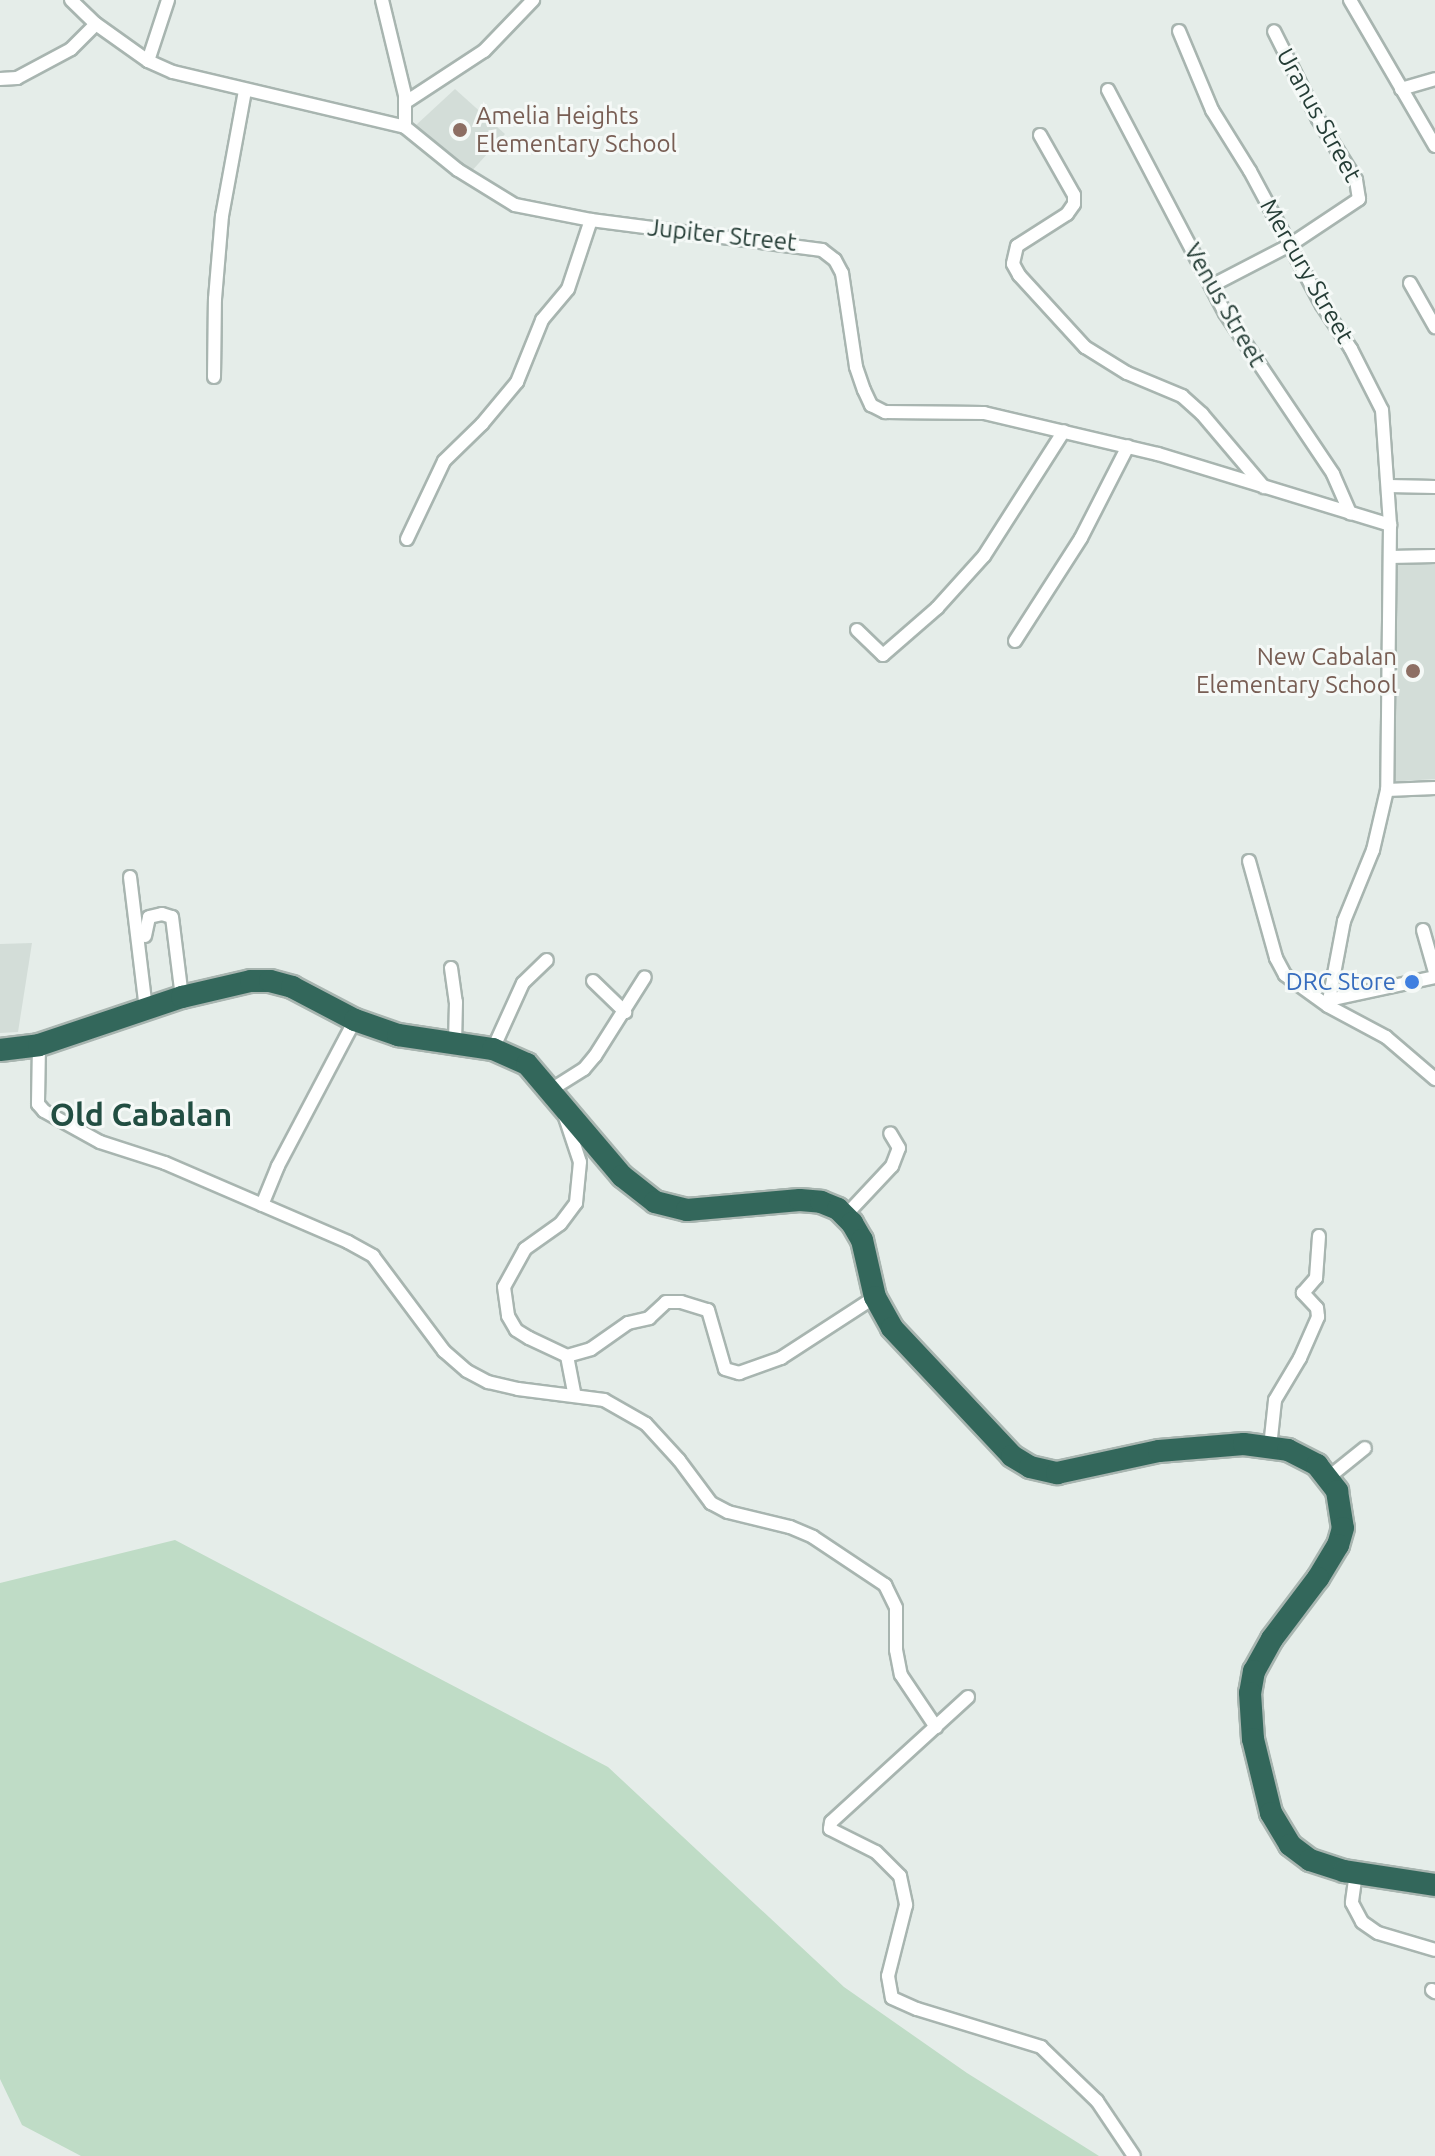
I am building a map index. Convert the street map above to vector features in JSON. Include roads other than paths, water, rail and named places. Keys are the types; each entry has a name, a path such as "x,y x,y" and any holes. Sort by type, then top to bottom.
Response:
{"highway":[{"path":"0,1050 39,1045 182,997 251,981 270,981 292,987 355,1020 398,1035 493,1049 527,1064 622,1176 655,1202 687,1210 812,1201 831,1205 846,1215 862,1240 875,1297 892,1328 1012,1456 1040,1471 1086,1470 1159,1451 1244,1444 1270,1447 1307,1460 1329,1477 1342,1512 1338,1545 1254,1671 1249,1713 1260,1777 1278,1829 1290,1845 1310,1860 1356,1873 1435,1885"}],"street":[{"name":"Jupiter Street","path":"71,0 96,24 148,61 173,72 405,127 490,193 515,205 591,220 822,250 835,260 842,273 856,367 871,405 902,415 984,413 1064,431 1128,446 1390,525"},
{"path":"148,61 168,0"},
{"path":"382,0 406,102 405,127"},
{"path":"406,102 484,51 533,0"},
{"path":"1350,0 1435,146"},
{"path":"0,79 17,78 58,57 71,49 96,24"},
{"name":"Mercury Street","path":"1179,31 1212,110 1382,410 1390,525 1387,790 1373,850 1344,921 1328,1003"},
{"name":"Uranus Street","path":"1274,31 1318,119 1356,180 1359,199 1290,245"},
{"path":"1401,89 1435,79"},
{"name":"Venus Street","path":"1108,90 1211,286 1304,436 1333,474 1350,513"},
{"path":"214,377 215,299 222,216 245,91"},
{"path":"1040,135 1074,195 1074,204 1067,214 1017,246 1013,264 1019,275 1085,347 1127,373 1182,396 1202,414 1264,487"},
{"path":"407,539 444,461 482,424 517,382 542,320 568,289 591,220"},
{"path":"1211,286 1290,245"},
{"path":"1410,283 1435,327"},
{"path":"857,630 883,655 937,608 984,556 1064,431"},
{"path":"1015,641 1081,538 1128,446"},
{"path":"1389,486 1435,487"},
{"path":"1390,557 1435,556"},
{"path":"1387,790 1435,788"},
{"path":"1249,861 1279,966 1293,984 1386,1037 1435,1079"},
{"path":"130,877 146,1009"},
{"path":"145,936 149,917 162,914 172,917 182,997"},
{"path":"1328,1003 1435,975 1423,930"},
{"path":"493,1049 523,983 547,960"},
{"path":"451,968 456,1002 455,1043"},
{"path":"645,977 625,1012 584,1069 555,1099 580,1162 576,1203 560,1224 525,1249 511,1270 503,1298 516,1330 567,1356 591,1349 628,1323 649,1318 666,1302 677,1301 708,1310 725,1369 739,1373 781,1358 875,1297"},
{"path":"593,981 625,1012"},
{"path":"262,1205 278,1166 355,1020"},
{"path":"39,1045 38,1104 44,1111 100,1142 165,1163 373,1256 444,1351 467,1371 488,1382 518,1389 574,1393 604,1400 646,1424 711,1503 728,1512 801,1532 885,1585 896,1608 896,1650 901,1675 936,1727"},
{"path":"846,1215 892,1166 899,1148 890,1133"},
{"path":"1270,1447 1275,1400 1300,1358 1318,1317 1317,1308 1303,1293 1316,1278 1319,1236"},
{"path":"567,1356 574,1393"},
{"path":"1329,1477 1365,1448"},
{"path":"968,1697 831,1822 830,1829 891,1864 900,1876 906,1895 905,1915 888,1976 892,1998 1041,2047 1097,2101 1134,2156"},
{"path":"1356,1873 1352,1903 1362,1922 1378,1933 1435,1950"}],"place":[{"name":"Amelia Heights Elementary School","path":"460,130"},
{"name":"New Cabalan Elementary School","path":"1413,671"},
{"name":"DRC Store","path":"1412,982"}],"district":[{"name":"Old Cabalan","path":"141,1114"}]}
